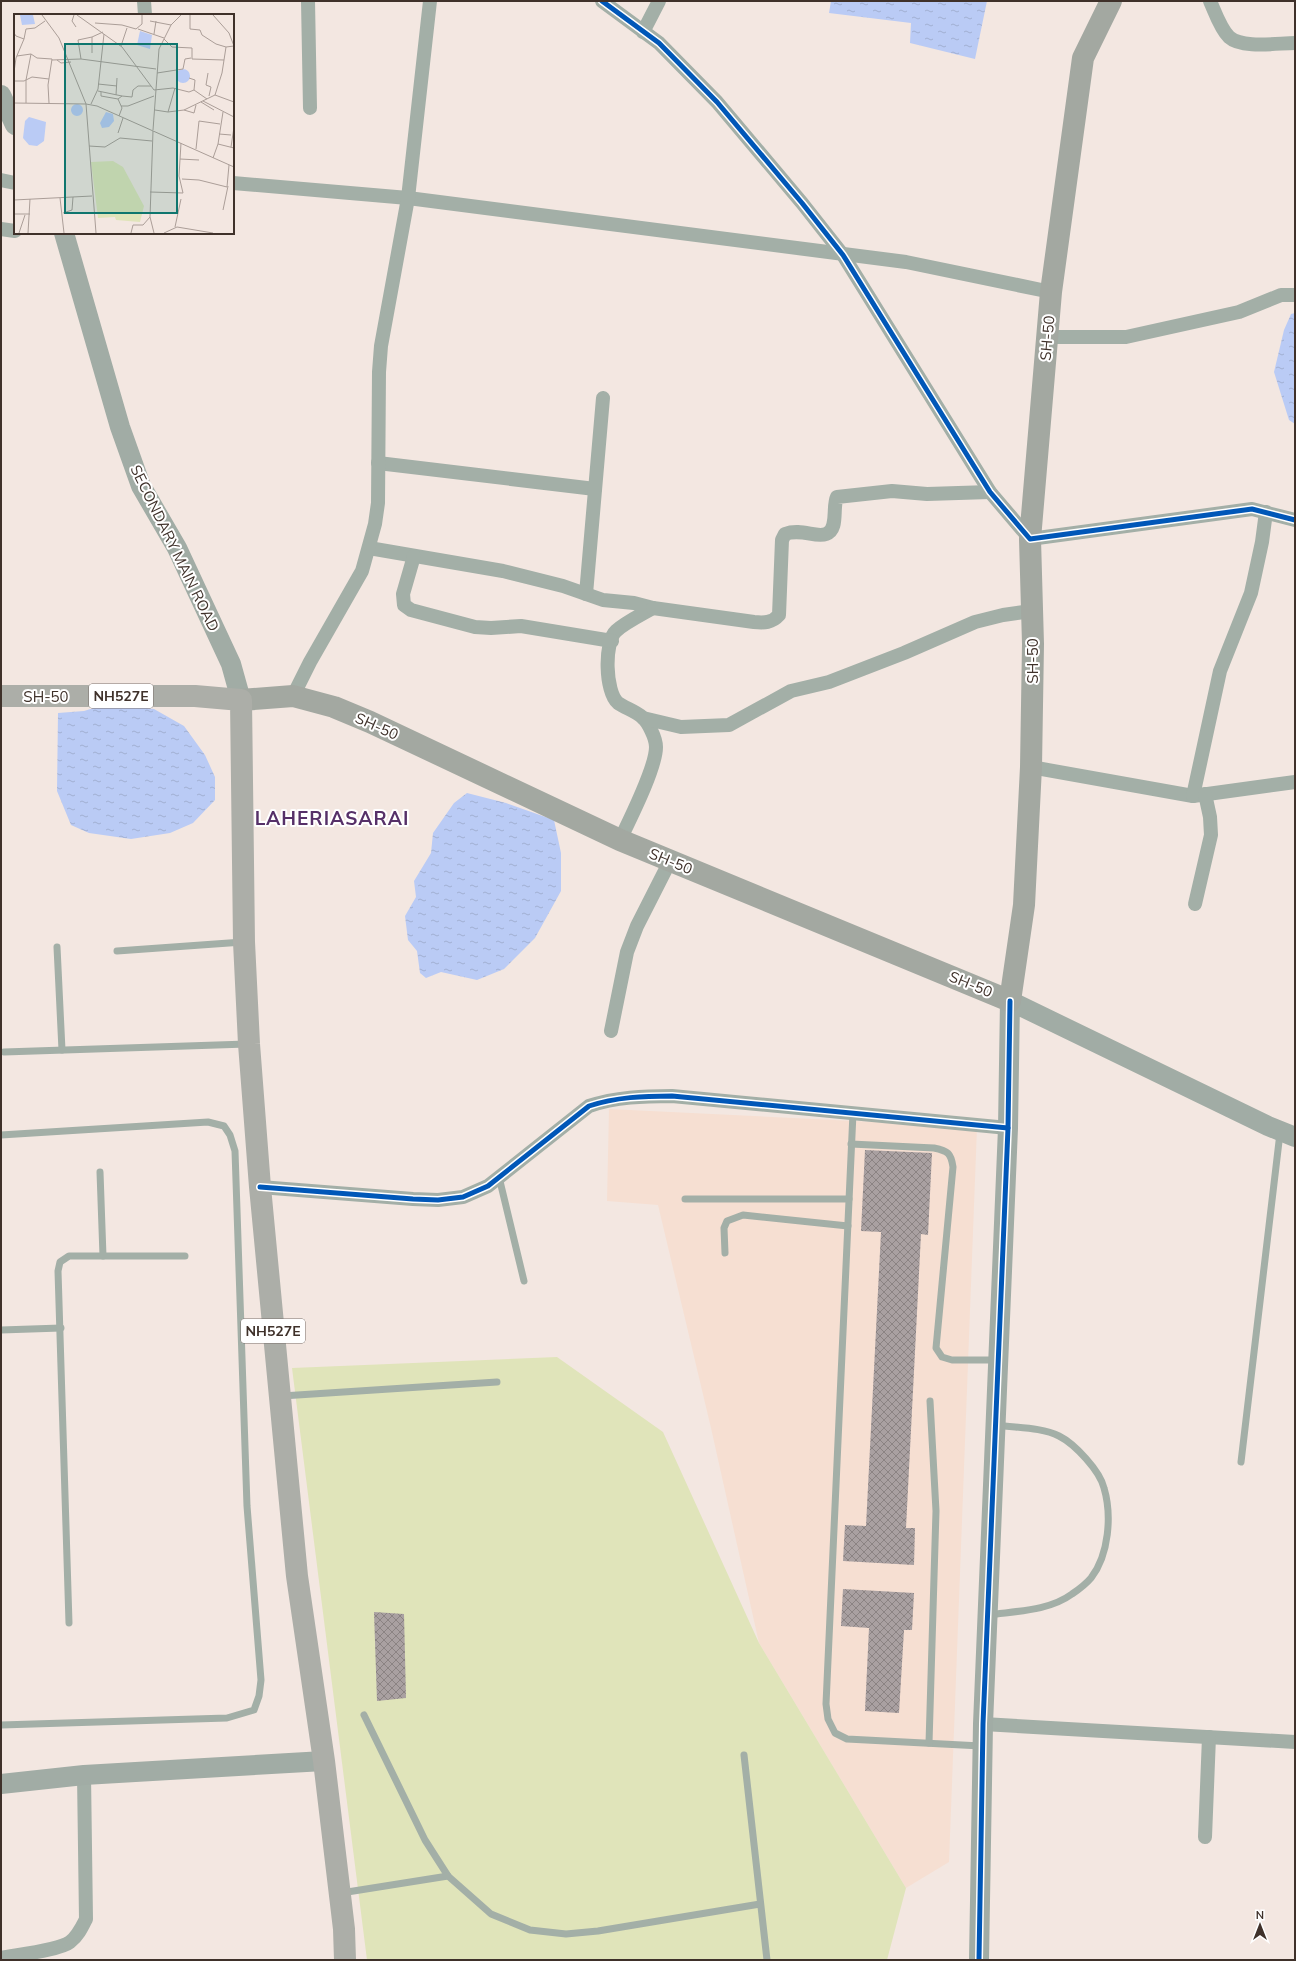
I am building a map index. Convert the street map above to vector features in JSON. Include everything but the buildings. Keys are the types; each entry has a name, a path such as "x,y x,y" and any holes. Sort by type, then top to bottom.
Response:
{"highway":[{"name":"SH-50","path":"1,696 195,696 241,700"},
{"name":"NH527E","path":"241,700 244,942 249,1044 260,1187 297,1576 324,1761 344,1929 345,1960"}],"main road":[{"name":"SH-50","path":"241,700 293,696 334,707 370,722 620,840 1010,1001 1024,905 1031,767 1033,644 1030,539 1051,292 1083,58 1111,1"}],"street":[{"path":"144,1 146,14"},
{"path":"308,1 310,108"},
{"path":"293,696 310,662 362,571 378,503 381,346 408,198 430,1"},
{"path":"602,1 659,43 717,102 802,203 843,255 990,492 1030,539 1252,509 1295,520"},
{"path":"643,32 659,1"},
{"path":"1210,1 1228,36 1237,42 1247,44 1295,43"},
{"path":"1,94 14,123"},
{"path":"1,180 14,183"},
{"path":"234,183 408,198 906,262 1051,292"},
{"path":"1,229 14,231"},
{"name":"SECONDARY MAIN ROAD","path":"64,234 120,427 139,478 181,556 231,664 241,700"},
{"path":"1047,337 1126,337 1239,312 1281,295 1295,294"},
{"path":"586,594 603,398"},
{"path":"378,463 595,490"},
{"path":"368,548 503,571 563,586 603,600 634,603 653,608 765,623 774,620 779,615 782,540 785,534 794,531 825,535 833,526 834,502 837,497 892,491 927,494 990,492"},
{"path":"1195,904 1211,835 1210,817 1199,795 1220,671 1251,594 1262,542 1266,512"},
{"path":"414,556 404,594 404,605 411,610 475,627 491,628 521,626 612,641"},
{"path":"653,608 615,631 612,641 608,672 609,687 617,702 643,718 681,727 729,725 791,691 829,682 904,653 975,622 1003,615 1031,611"},
{"path":"620,840 654,760 656,746 653,735 643,718"},
{"path":"1031,767 1199,795 1295,782"},
{"path":"611,1031 627,952 637,926 670,861"},
{"path":"978,1960 982,1746 997,1360 1008,1128 1010,1001 1287,1134"},
{"path":"260,1187 438,1200 463,1197 488,1186 589,1106 603,1101 630,1097 672,1096 1008,1128"},
{"path":"983,1724 1295,1742"},
{"path":"1205,1837 1209,1737"},
{"path":"1,1784 84,1775 324,1761"},
{"path":"1,1958 56,1947 70,1942 80,1931 86,1919 84,1775"}],"lane":[{"path":"117,951 244,942"},
{"path":"57,947 62,1050"},
{"path":"4,1052 249,1044"},
{"path":"853,1114 826,1704 828,1719 835,1734 847,1739 982,1746"},
{"path":"1,1135 208,1122 224,1126 230,1135 235,1151 247,1506 261,1680 259,1696 254,1710 227,1718 1,1725"},
{"path":"1241,1462 1287,1134"},
{"path":"851,1144 934,1148 946,1151 952,1157 954,1167 936,1348 942,1357 952,1360 997,1360"},
{"path":"100,1172 103,1256"},
{"path":"499,1177 524,1281"},
{"path":"685,1199 849,1199"},
{"path":"725,1253 724,1228 727,1221 742,1215 848,1226"},
{"path":"69,1623 61,1328 58,1271 60,1262 69,1256 185,1256"},
{"path":"1,1330 61,1328"},
{"path":"280,1397 497,1382"},
{"path":"929,1743 936,1511 930,1401"},
{"path":"987,1616 1052,1605 1072,1594 1090,1579 1100,1560 1106,1539 1107,1506 1104,1486 1092,1468 1073,1445 1058,1436 1043,1431 995,1425"},
{"path":"364,1715 425,1840 448,1876 491,1914 530,1930 566,1934 598,1931 760,1904"},
{"path":"744,1755 767,1960"},
{"path":"339,1893 448,1876"}],"shaded area":[{"path":"609,1109 977,1127 949,1862 906,1888 759,1643 711,1428 658,1205 607,1201"}],"green space":[{"path":"557,1357 663,1432 759,1643 906,1888 887,1960 367,1960 292,1368"}],"water":[{"path":"831,1 987,1 975,59 910,43 911,23 829,13"},
{"path":"1295,313 1295,424 1289,420 1274,372 1284,330 1291,314"},
{"path":"110,703 154,709 184,726 205,755 215,777 215,800 193,823 170,833 131,839 89,833 71,825 57,791 58,713 84,711"},
{"path":"467,793 506,803 554,820 561,853 561,891 535,938 504,969 477,980 441,972 426,978 420,973 417,951 408,940 405,916 416,897 414,881 431,853 433,833 454,803"}],"cycle path":[{"path":"602,1 659,43 717,102 802,203 843,255 990,492 1030,539 1252,509 1295,520"},
{"path":"979,1960 983,1724 1008,1128 1010,1001"},
{"path":"260,1187 413,1199 438,1200 463,1197 488,1186 589,1106 620,1099 641,1097 672,1096 1008,1128"}],"district":[{"name":"LAHERIASARAI","path":"332,818"}]}
